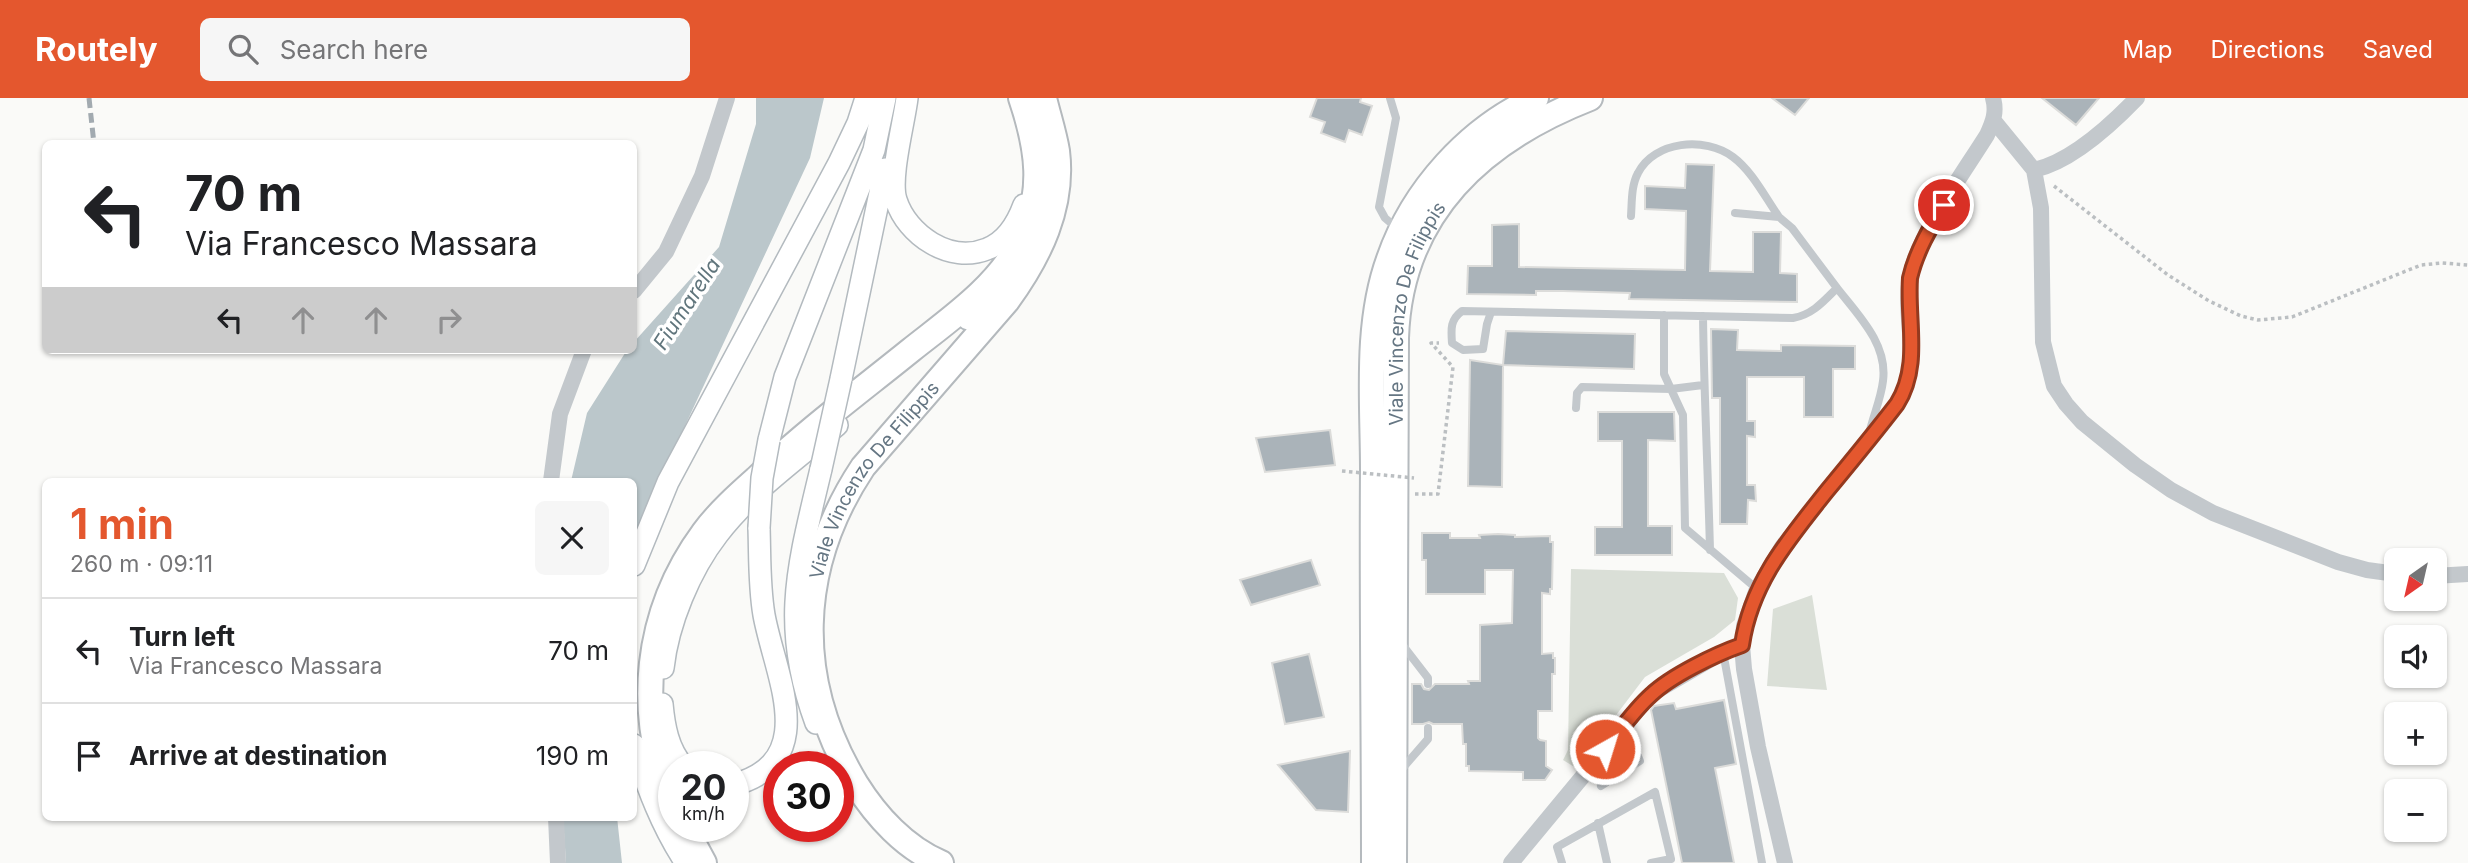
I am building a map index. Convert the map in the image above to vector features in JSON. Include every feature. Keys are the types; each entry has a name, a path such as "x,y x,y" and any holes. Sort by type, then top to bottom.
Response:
{"main road":[{"path":"637,558 668,482 839,163 858,124 866,98"},
{"path":"749,779 757,776 780,754 788,728 761,586 762,478 769,440 785,377 874,150 885,98"},
{"path":"828,751 805,692 794,632 797,577 890,149 898,98"},
{"path":"908,98 894,178 896,201 910,225 928,241 964,253 987,249 1005,238 1019,219 1024,205 1030,156 1030,99"},
{"name":"Viale Vincenzo De Filippis","path":"1374,863 1372,530 1374,335 1377,304 1387,262 1400,231 1422,193 1450,161 1485,129 1535,98"},
{"name":"Viale Vincenzo De Filippis","path":"1394,863 1396,318 1408,264 1427,223 1470,171 1527,126 1590,98"},
{"path":"673,751 665,730 661,700 668,641 693,576 717,535 746,504 846,417 999,292 1017,269 1033,240 1046,198 1048,146 1030,99"},
{"path":"658,756 649,688 655,641 681,570 705,531 722,511 780,456 978,293 1013,254 1026,227 1037,179 1030,99"},
{"name":"Viale Vincenzo De Filippis","path":"937,862 893,831 877,815 846,768 827,725 813,672 813,591 826,535 863,467 1007,301 1026,274 1046,236 1053,214 1058,174 1057,151 1030,99"},
{"path":"637,755 645,783 669,838 687,863"},
{"path":"854,796 872,819 911,848 937,862"},
{"path":"693,842 704,863"}],"street":[{"path":"637,287 666,252 702,176 727,98"},
{"path":"1786,863 1758,747 1744,669 1744,626 1757,589 1782,547 1897,404 1909,381 1912,352 1908,299 1913,265 1930,228 1994,121 1993,98"},
{"path":"2034,170 2061,160 2101,131 2137,98"},
{"path":"1994,121 2034,170 2041,208 2043,342 2054,386 2066,404 2082,422 2135,465 2213,513 2338,562 2384,572"},
{"path":"551,478 560,414 582,354"},
{"path":"2447,575 2468,574"},
{"path":"1511,863 1651,694 1723,652 1742,645"},
{"path":"556,821 558,863"}],"lane":[{"path":"1390,98 1396,118 1379,207 1385,218 1400,231"},
{"path":"1632,216 1633,187 1638,173 1656,152 1670,147 1705,145 1719,149 1743,166 1779,217 1791,228 1868,329 1882,360 1883,382 1866,443"},
{"path":"1735,213 1779,217"},
{"path":"1491,312 1483,349 1463,350 1452,343 1451,327 1455,316 1462,311 1804,316 1837,288"},
{"path":"1664,315 1664,374 1683,415 1685,528 1757,589"},
{"path":"1703,316 1710,550"},
{"path":"1576,408 1577,393 1582,387 1671,388 1703,385"},
{"path":"1395,634 1428,678 1428,684"},
{"path":"1723,652 1762,863"},
{"path":"1394,778 1428,739 1428,728"},
{"path":"1601,786 1640,761 1630,737 1621,730"},
{"path":"1562,863 1557,848 1655,792 1671,859 1651,863"},
{"path":"1598,823 1607,863"}],"path":[{"path":"2034,170 2168,275 2209,301 2241,316 2258,320 2292,317 2421,265 2468,265"},
{"path":"1342,471 1415,478 1415,495 1438,494 1454,367 1431,343 1447,343"}],"shaded area":[{"path":"1571,569 1724,573 1738,598 1735,620 1714,637 1645,677 1576,768 1563,760 1568,750"},
{"path":"1812,595 1827,690 1767,686 1773,609"}],"water":[{"name":"Fiumarella","path":"756,98 824,98 810,158 637,529 637,478 572,478 587,413 624,354 637,354 637,339 719,247 756,124"},
{"path":"563,821 617,821 622,863 566,863"}],"building":[{"path":"1317,98 1361,98 1360,102 1372,106 1362,135 1349,130 1345,142 1321,133 1325,122 1310,117"},
{"path":"1772,98 1809,98 1795,115"},
{"path":"2042,98 2099,98 2076,125"},
{"path":"1686,164 1714,165 1710,271 1753,272 1753,232 1781,232 1780,273 1797,274 1797,302 1629,299 1630,293 1563,291 1536,291 1536,295 1467,294 1468,266 1492,266 1492,225 1519,224 1519,267 1685,270 1686,211 1645,209 1645,186 1685,188"},
{"path":"1711,329 1738,330 1737,350 1781,351 1781,345 1855,346 1855,369 1833,369 1833,417 1804,417 1804,377 1747,377 1747,421 1755,421 1755,437 1747,436 1747,485 1755,485 1756,501 1748,500 1747,524 1720,524 1720,398 1712,398"},
{"path":"1506,331 1635,334 1634,369 1503,365"},
{"path":"1470,360 1503,365 1502,487 1468,486"},
{"path":"1598,412 1674,412 1675,441 1648,440 1648,526 1672,526 1672,555 1595,555 1595,527 1622,527 1622,441 1598,441"},
{"path":"1330,430 1335,465 1265,472 1256,438"},
{"path":"1422,533 1450,533 1450,538 1480,538 1479,535 1498,534 1515,537 1550,536 1550,542 1553,542 1552,589 1550,594 1542,593 1542,654 1553,653 1555,658 1552,711 1538,711 1538,738 1546,741 1546,766 1552,770 1545,780 1523,780 1523,772 1469,771 1469,766 1466,766 1462,724 1412,724 1412,684 1421,684 1424,689 1429,690 1435,684 1469,684 1468,681 1480,681 1480,625 1512,623 1513,570 1485,570 1485,594 1426,594 1426,560 1422,560"},
{"path":"1311,560 1320,585 1251,605 1240,580"},
{"path":"1309,654 1324,717 1285,724 1272,663"},
{"path":"1724,700 1736,764 1715,768 1734,863 1682,863 1651,710 1654,706 1674,703 1676,709"},
{"path":"1350,751 1348,812 1316,810 1278,765"}],"railway":[{"path":"89,98 94,140"}],"route":[{"path":"1605,749 1651,694 1661,686 1723,652 1742,645 1744,626 1757,589 1782,547 1897,404 1911,371 1908,299 1913,265 1944,205"}]}
